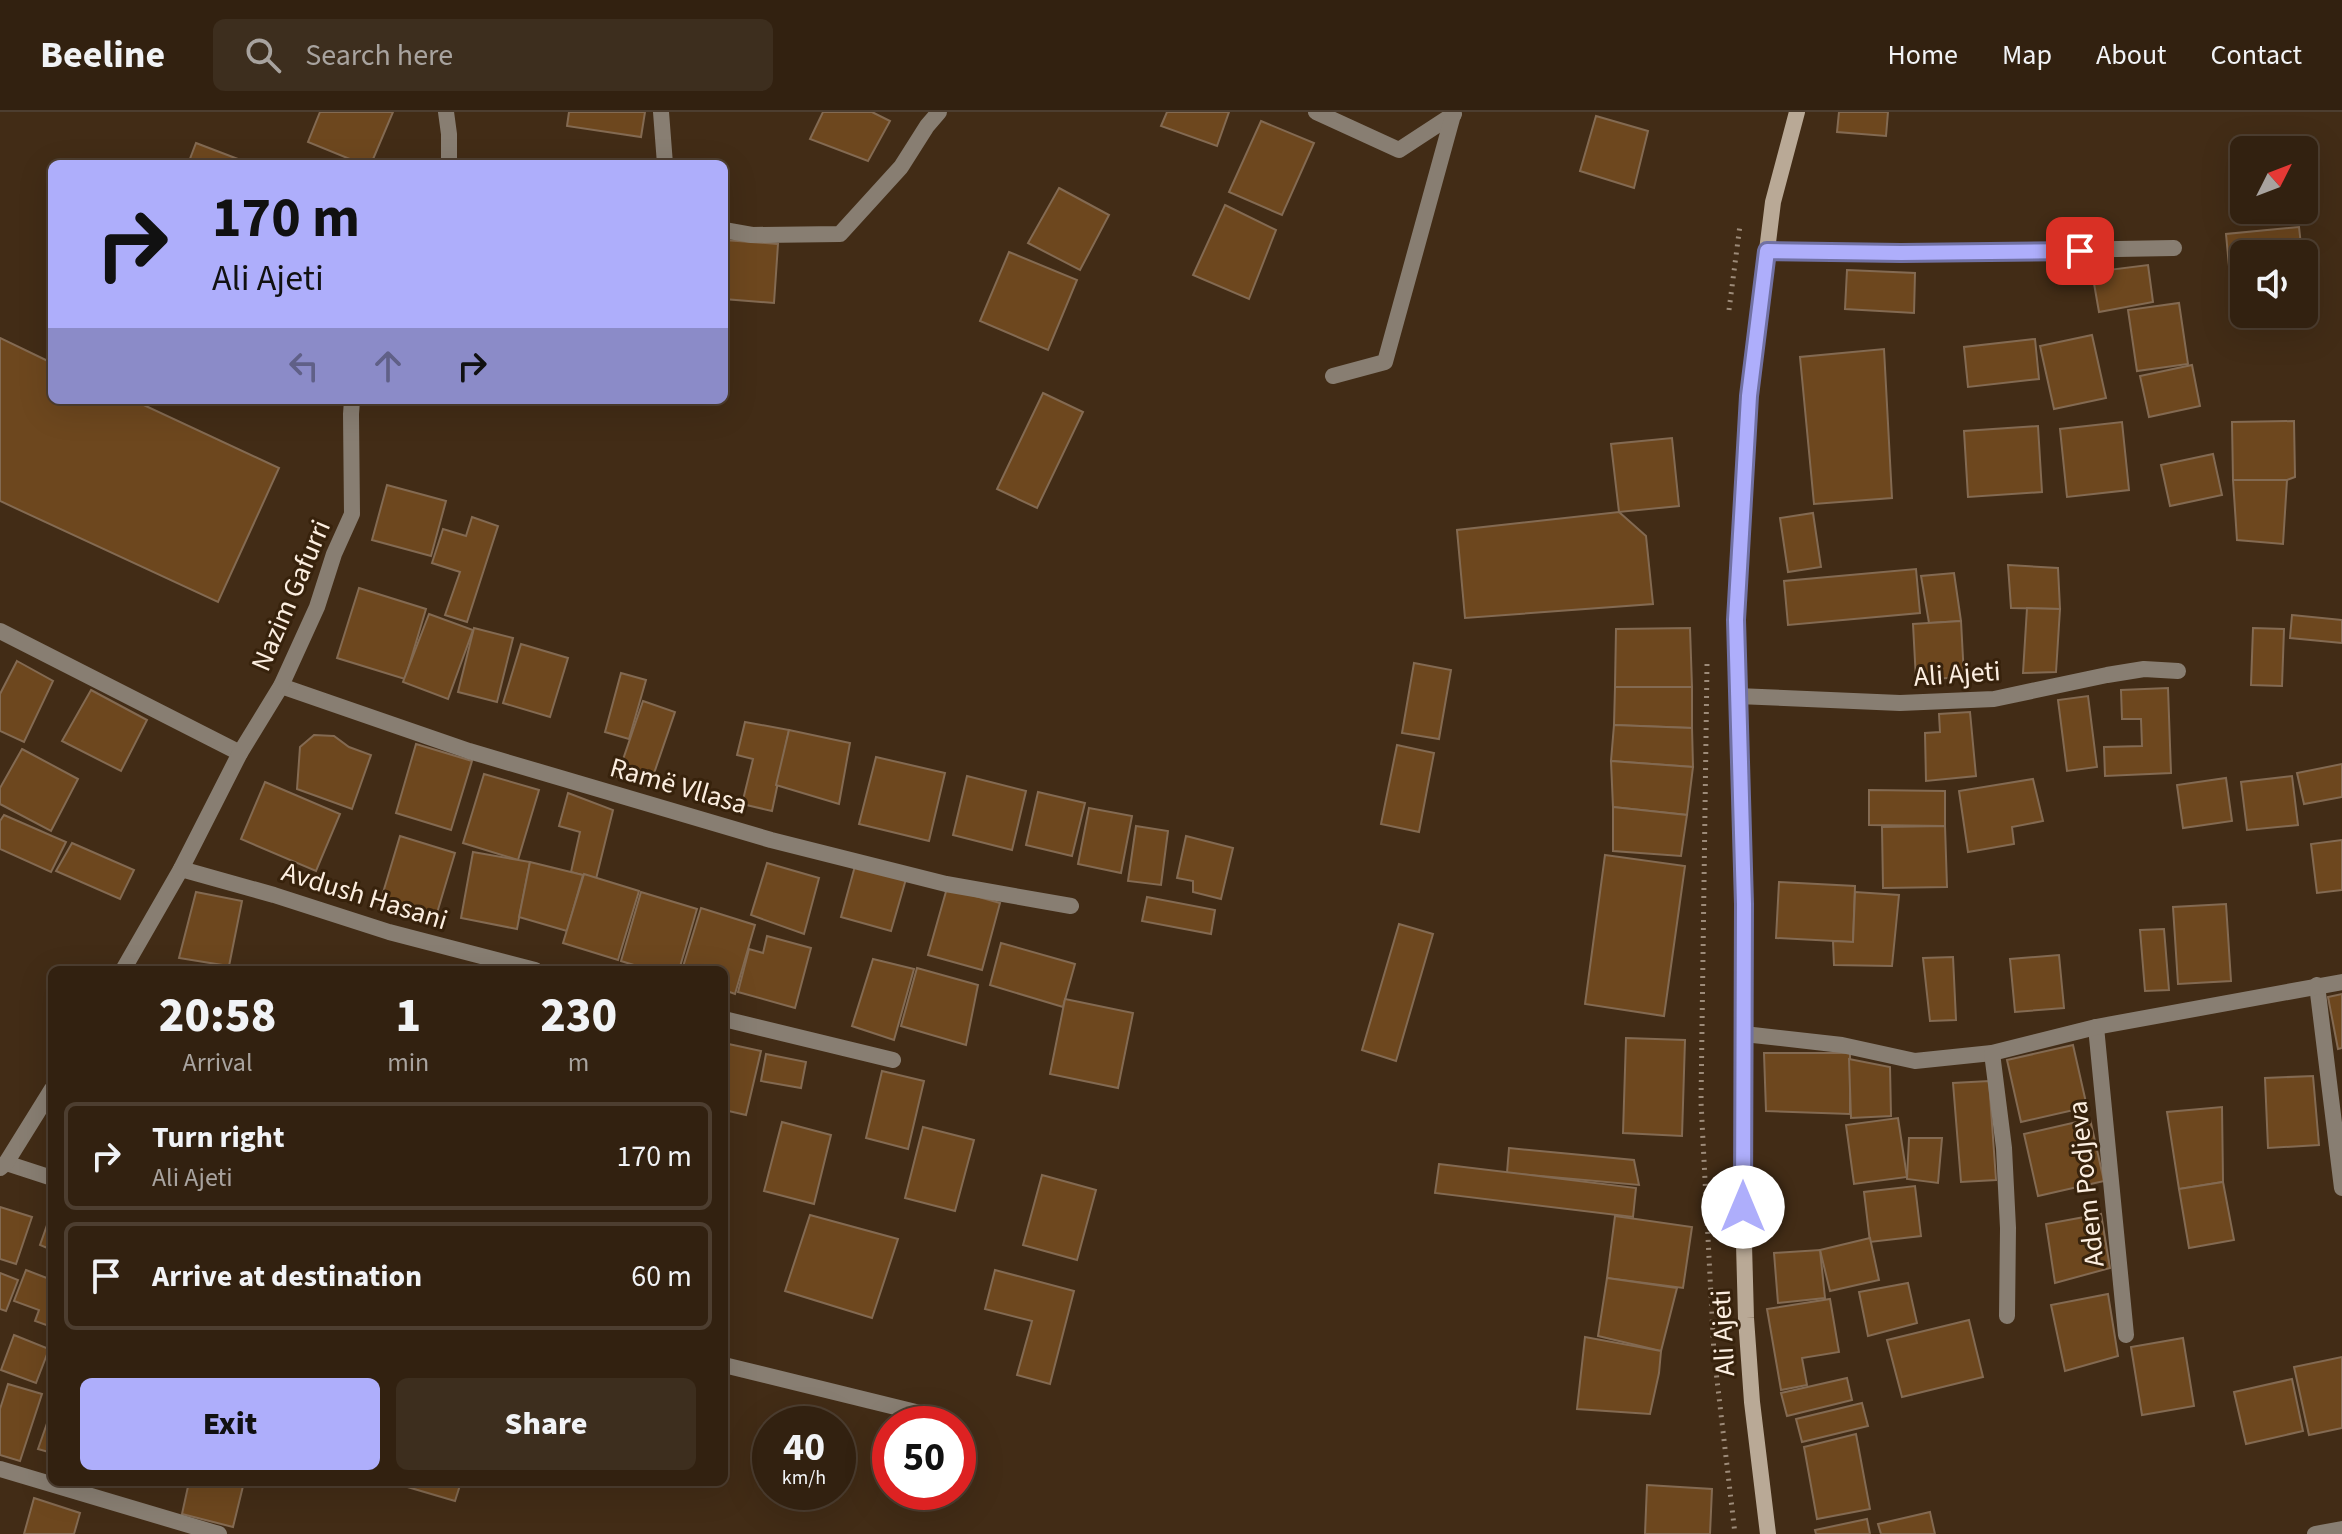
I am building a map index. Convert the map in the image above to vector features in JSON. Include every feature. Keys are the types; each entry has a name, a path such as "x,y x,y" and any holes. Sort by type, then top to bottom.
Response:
{"main road":[{"name":"Ali Ajeti","path":"1768,1534 1752,1402 1746,1318 1743,1207 1744,904 1736,620 1749,396 1773,202 1797,112"}],"street":[{"path":"446,112 449,160"},
{"path":"661,112 665,160"},
{"path":"728,231 752,235 840,234 901,167 939,112"},
{"path":"1316,112 1399,150 1454,114"},
{"path":"1333,376 1385,362 1454,114"},
{"path":"1767,251 1901,253 2174,248"},
{"name":"Nazim Gafurri","path":"125,966 181,869 240,753 281,686 317,607 334,554 352,514 352,404"},
{"path":"0,631 240,753"},
{"name":"Ali Ajeti","path":"1737,696 1900,703 1994,699 2144,669 2178,671"},
{"name":"Ramë Vllasa","path":"281,686 469,751 771,840 946,884 1071,906"},
{"name":"Avdush Hasani","path":"181,869 389,932 520,966"},
{"path":"1744,1034 1842,1045 1915,1061 1992,1053 2096,1027 2342,982"},
{"path":"2317,985 2342,1188"},
{"path":"728,1020 893,1060"},
{"name":"Adem Podjeva","path":"2096,1027 2126,1335"},
{"path":"1992,1053 2005,1161 2007,1316"},
{"path":"48,1095 3,1165 48,1177"},
{"path":"728,1366 891,1406"},
{"path":"0,1469 48,1483"},
{"path":"57,1486 219,1534"},
{"path":"2315,1534 2342,1529"}],"building":[{"path":"320,112 393,112 373,160 352,160 308,142"},
{"path":"569,112 645,112 641,137 567,126"},
{"path":"823,112 872,112 890,121 868,161 810,139"},
{"path":"1167,112 1229,112 1217,146 1161,126"},
{"path":"1839,112 1888,112 1886,136 1837,132"},
{"path":"1596,116 1648,131 1634,188 1580,171"},
{"path":"1261,121 1314,143 1282,215 1229,192"},
{"path":"196,143 241,160 190,160"},
{"path":"1059,188 1109,215 1080,270 1028,243"},
{"path":"1225,205 1276,230 1249,299 1193,275"},
{"path":"2299,227 2300,240 2230,240 2229,266 2226,234"},
{"path":"728,240 778,244 774,303 728,299"},
{"path":"1009,252 1077,280 1048,350 980,321"},
{"path":"2148,265 2153,302 2099,312 2092,272"},
{"path":"1847,270 1915,273 1914,313 1845,309"},
{"path":"2179,303 2188,364 2137,371 2128,310"},
{"path":"2092,335 2106,398 2054,409 2040,346"},
{"path":"0,338 48,361 48,404 142,404 279,468 218,602 0,501"},
{"path":"2035,339 2039,379 1968,387 1964,347"},
{"path":"1884,349 1892,498 1814,504 1800,357"},
{"path":"2192,365 2200,406 2149,417 2140,376"},
{"path":"1043,393 1083,412 1037,508 997,489"},
{"path":"2294,421 2295,477 2287,480 2233,480 2232,422"},
{"path":"2122,422 2129,490 2067,497 2060,429"},
{"path":"2038,426 2042,492 1968,497 1964,431"},
{"path":"1672,438 1679,506 1619,512 1611,444"},
{"path":"2213,454 2222,495 2170,506 2161,465"},
{"path":"2233,480 2287,480 2283,544 2237,540"},
{"path":"387,485 446,501 431,556 372,540"},
{"path":"1619,512 1646,536 1653,604 1465,618 1457,530"},
{"path":"1813,513 1821,567 1788,572 1780,518"},
{"path":"472,517 498,526 467,622 445,615 460,572 432,563 443,529 466,536"},
{"path":"2008,565 2058,568 2060,609 2011,608"},
{"path":"1916,569 1920,613 1788,625 1784,581"},
{"path":"1954,573 1961,621 1929,623 1921,576"},
{"path":"359,588 426,609 405,679 337,658"},
{"path":"2027,608 2060,609 2056,672 2023,673"},
{"path":"429,614 473,630 448,699 403,682"},
{"path":"2292,615 2342,620 2342,643 2290,638"},
{"path":"1961,621 1964,677 1916,680 1913,624"},
{"path":"474,628 513,638 497,702 458,692"},
{"path":"1690,628 1692,687 1615,687 1616,629"},
{"path":"2253,628 2284,629 2282,686 2251,685"},
{"path":"521,644 568,658 550,717 503,703"},
{"path":"17,661 53,681 24,742 0,731 0,694"},
{"path":"1414,663 1451,670 1439,739 1402,733"},
{"path":"621,673 646,680 629,739 605,732"},
{"path":"1615,687 1692,687 1692,728 1614,725"},
{"path":"2168,688 2171,773 2105,776 2104,747 2142,746 2141,719 2122,719 2121,690"},
{"path":"91,690 147,720 121,771 62,741"},
{"path":"2088,696 2097,767 2067,771 2058,700"},
{"path":"643,701 675,712 649,788 617,777"},
{"path":"1970,712 1976,776 1926,781 1925,733 1940,732 1939,714"},
{"path":"745,722 789,730 772,811 742,804 753,759 737,755"},
{"path":"1614,725 1692,728 1693,767 1611,761"},
{"path":"789,730 850,743 839,804 776,785"},
{"path":"314,735 334,736 349,747 371,755 352,809 297,789 300,747"},
{"path":"416,744 472,761 451,830 396,813"},
{"path":"1397,745 1434,753 1419,832 1381,824"},
{"path":"22,749 78,779 51,831 0,804 0,788"},
{"path":"876,757 945,773 929,841 859,824"},
{"path":"1611,761 1693,767 1687,815 1613,807"},
{"path":"2342,764 2342,797 2304,804 2297,773"},
{"path":"484,774 539,790 518,860 463,843"},
{"path":"967,776 1026,791 1012,850 953,835"},
{"path":"2292,776 2298,825 2247,830 2241,782"},
{"path":"2226,778 2232,821 2183,828 2177,785"},
{"path":"2033,779 2043,821 2012,827 2014,844 1968,852 1959,791"},
{"path":"265,782 340,814 316,871 241,839"},
{"path":"1869,790 1945,791 1945,826 1869,825"},
{"path":"1038,792 1085,803 1072,856 1026,845"},
{"path":"568,793 613,810 596,879 571,872 580,832 559,826"},
{"path":"1613,807 1687,815 1681,856 1613,851"},
{"path":"1089,808 1132,816 1121,873 1078,864"},
{"path":"4,815 66,842 51,872 0,849 0,821"},
{"path":"1136,826 1168,831 1161,885 1128,881"},
{"path":"1945,826 1947,887 1883,888 1882,827"},
{"path":"400,836 455,853 434,923 379,906"},
{"path":"1186,836 1233,848 1221,899 1193,892 1193,881 1177,878"},
{"path":"2342,840 2342,890 2317,893 2311,844"},
{"path":"72,843 134,870 120,899 56,871"},
{"path":"473,852 530,862 517,929 461,918"},
{"path":"1605,855 1685,866 1664,1016 1585,1004"},
{"path":"530,862 583,875 567,931 519,917"},
{"path":"767,863 819,878 804,934 751,915"},
{"path":"855,866 906,879 891,931 841,917"},
{"path":"584,874 639,891 618,960 563,943"},
{"path":"1779,882 1855,886 1853,942 1776,938"},
{"path":"947,888 1000,903 982,970 928,955"},
{"path":"196,892 242,901 229,966 179,958"},
{"path":"641,892 697,909 680,966 637,966 621,961"},
{"path":"1855,892 1899,895 1892,966 1834,965 1833,941 1853,942"},
{"path":"1147,897 1215,910 1211,934 1142,921"},
{"path":"2226,904 2231,981 2178,984 2173,907"},
{"path":"701,908 755,925 735,994 728,991 728,966 683,966"},
{"path":"1399,924 1433,934 1396,1061 1362,1050"},
{"path":"2164,929 2169,990 2145,991 2140,930"},
{"path":"767,936 811,948 795,1008 738,992 749,949 763,953"},
{"path":"1001,943 1075,964 1063,1007 990,985"},
{"path":"2059,955 2064,1008 2015,1012 2010,959"},
{"path":"1953,957 1956,1020 1930,1021 1923,958"},
{"path":"873,959 914,969 894,1040 852,1026"},
{"path":"917,968 978,985 966,1045 901,1026"},
{"path":"2342,994 2342,1048 2338,1049 2328,997"},
{"path":"1065,999 1133,1013 1118,1088 1050,1074"},
{"path":"1626,1038 1685,1040 1682,1136 1623,1133"},
{"path":"728,1044 761,1051 746,1115 728,1111"},
{"path":"2073,1045 2087,1107 2021,1122 2007,1060"},
{"path":"1764,1053 1850,1053 1850,1114 1766,1111"},
{"path":"766,1054 806,1062 801,1088 761,1081"},
{"path":"1849,1059 1890,1067 1891,1116 1851,1118"},
{"path":"882,1071 924,1081 908,1149 866,1138"},
{"path":"2313,1076 2319,1145 2268,1148 2265,1078"},
{"path":"1989,1081 1996,1180 1961,1182 1953,1083"},
{"path":"2222,1107 2223,1182 2179,1189 2167,1112"},
{"path":"1898,1118 1907,1177 1854,1184 1846,1125"},
{"path":"2090,1119 2104,1181 2038,1196 2024,1134"},
{"path":"782,1122 831,1135 814,1204 764,1191"},
{"path":"923,1127 974,1140 955,1211 905,1198"},
{"path":"1909,1138 1942,1138 1938,1183 1907,1179"},
{"path":"1509,1148 1634,1160 1639,1185 1507,1173"},
{"path":"1439,1164 1636,1188 1633,1217 1435,1193"},
{"path":"1042,1175 1096,1190 1077,1260 1023,1245"},
{"path":"2223,1182 2234,1240 2189,1248 2179,1189"},
{"path":"1915,1186 1921,1236 1870,1242 1864,1192"},
{"path":"0,1207 32,1217 16,1264 0,1259"},
{"path":"2101,1214 2110,1268 2055,1283 2046,1224"},
{"path":"810,1215 898,1239 872,1318 785,1291"},
{"path":"1615,1216 1692,1227 1683,1288 1607,1278"},
{"path":"48,1222 48,1248 40,1245"},
{"path":"1870,1238 1879,1280 1830,1291 1820,1250"},
{"path":"1820,1250 1825,1298 1778,1303 1774,1253"},
{"path":"26,1270 48,1278 48,1326 35,1321 39,1310 14,1301"},
{"path":"995,1270 1074,1291 1050,1384 1017,1375 1032,1321 985,1309"},
{"path":"0,1273 18,1280 6,1311 0,1309"},
{"path":"1607,1278 1677,1288 1661,1351 1598,1336"},
{"path":"1908,1283 1917,1323 1868,1336 1859,1292"},
{"path":"2108,1294 2118,1356 2065,1371 2051,1305"},
{"path":"1830,1299 1839,1352 1802,1358 1807,1385 1781,1390 1767,1309"},
{"path":"1969,1320 1983,1377 1902,1397 1887,1340"},
{"path":"14,1335 48,1349 36,1383 1,1370"},
{"path":"1585,1337 1661,1351 1650,1414 1577,1409"},
{"path":"2183,1338 2194,1406 2142,1415 2131,1347"},
{"path":"2342,1357 2342,1428 2309,1435 2294,1367"},
{"path":"1847,1378 1852,1400 1787,1416 1781,1393"},
{"path":"2292,1379 2303,1431 2246,1444 2234,1392"},
{"path":"8,1384 42,1394 20,1461 0,1455 0,1409"},
{"path":"1862,1403 1868,1426 1802,1442 1796,1419"},
{"path":"48,1420 48,1452 38,1449"},
{"path":"1856,1434 1870,1509 1817,1519 1804,1447"},
{"path":"1647,1485 1712,1489 1710,1534 1645,1534"},
{"path":"188,1486 243,1486 233,1527 182,1514"},
{"path":"404,1486 460,1486 455,1501"},
{"path":"34,1498 80,1513 74,1534 24,1534"},
{"path":"1930,1512 1935,1534 1881,1534 1878,1524"},
{"path":"1867,1519 1870,1534 1816,1534 1815,1530"}],"route":[{"path":"1743,1207 1744,904 1736,620 1749,396 1767,251 2080,251"}]}
